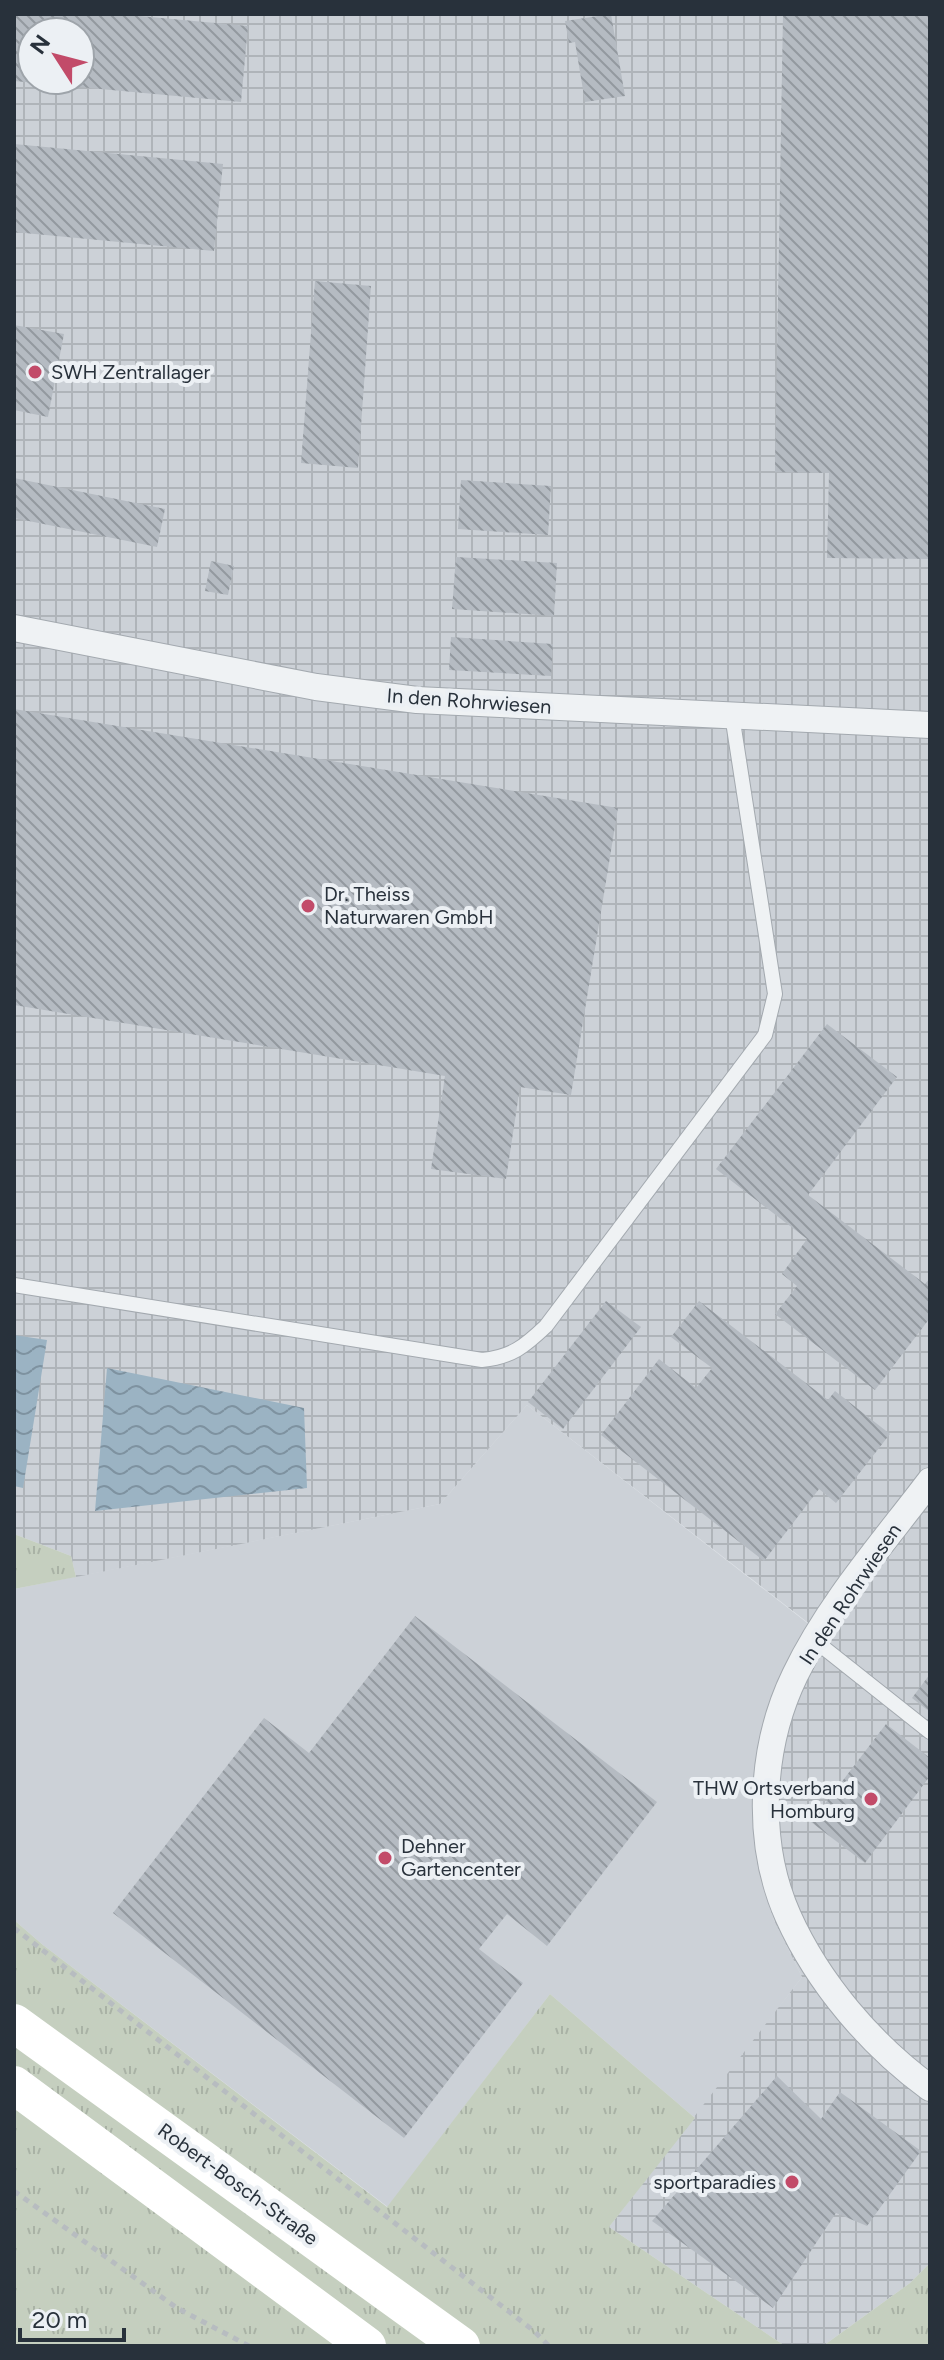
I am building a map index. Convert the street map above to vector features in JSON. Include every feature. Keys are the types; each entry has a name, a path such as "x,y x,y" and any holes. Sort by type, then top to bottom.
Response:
{"main road":[{"path":"14,2009 284,2216"},
{"name":"Robert-Bosch-Straße","path":"14,2023 461,2346"},
{"path":"14,2085 367,2346"}],"street":[{"name":"In den Rohrwiesen","path":"14,628 316,687 417,700 930,725"},
{"name":"In den Rohrwiesen","path":"930,1481 814,1640 794,1677 781,1711 767,1768 767,1816 773,1865 788,1916 833,1991 860,2025 930,2088"}],"lane":[{"path":"14,1285 482,1360 504,1358 528,1343 546,1326 765,1035 775,994 732,715"},
{"path":"814,1640 930,1732"}],"path":[{"path":"14,1928 534,2331 549,2346"},
{"path":"14,2191 177,2308 249,2346"}],"shaded area":[{"path":"14,14 930,14 930,2263 910,2283 823,2346 785,2346 609,2227 802,1977 773,1918 757,1862 756,1763 811,1625 527,1405 440,1504 76,1577 71,1556 14,1534"},
{"path":"527,1405 811,1626 773,1918 802,1977 695,2118 550,1994 388,2207 14,1920 14,1589 440,1504"}],"green space":[{"path":"14,1534 71,1556 76,1577 14,1589"},
{"path":"14,1920 387,2207 550,1994 695,2118 609,2227 785,2346 14,2346"},
{"path":"930,2263 930,2346 823,2346 910,2283"}],"water":[{"path":"14,1335 47,1340 23,1488 14,1486"},
{"path":"107,1368 304,1408 307,1488 95,1511"}],"building":[{"path":"14,14 118,14 248,26 241,102 96,89 96,16 16,16 16,81"},
{"path":"611,14 625,96 585,102 575,42 569,43 565,21"},
{"path":"783,14 930,14 930,559 827,558 829,473 775,472"},
{"path":"14,144 223,164 214,251 14,232"},
{"path":"315,281 371,286 358,468 301,463"},
{"name":"SWH Zentrallager","path":"14,325 64,334 48,417 14,410"},
{"path":"14,478 165,509 157,547 14,518"},
{"path":"461,480 551,486 548,535 458,529"},
{"path":"456,557 557,563 554,616 452,609"},
{"path":"211,561 234,566 228,595 205,591"},
{"path":"451,637 553,644 551,676 449,670"},
{"name":"Dr. Theiss Naturwaren GmbH","path":"14,709 618,808 571,1095 520,1087 506,1179 431,1169 445,1076 14,1005"},
{"path":"827,1024 897,1077 808,1195 925,1284 930,1278 930,1318 875,1390 775,1314 797,1286 782,1274 807,1239 716,1169"},
{"path":"606,1301 641,1327 563,1429 528,1402"},
{"path":"699,1301 828,1400 835,1391 890,1434 836,1503 819,1489 764,1561 601,1435 659,1359 696,1388 712,1368 671,1337"},
{"name":"Dehner Gartencenter","path":"415,1616 657,1802 547,1946 507,1914 479,1949 523,1983 404,2138 113,1913 264,1718 309,1753"},
{"path":"930,1674 930,1712 912,1698"},
{"name":"THW Ortsverband Homburg","path":"886,1724 930,1758 930,1776 865,1863 811,1822"},
{"name":"sportparadies","path":"777,2076 821,2119 840,2092 921,2151 867,2226 836,2213 773,2308 652,2221"}],"place":[{"name":"SWH Zentrallager","path":"35,372"},
{"name":"Dr. Theiss Naturwaren GmbH","path":"308,906"},
{"name":"THW Ortsverband Homburg","path":"871,1799"},
{"name":"Dehner Gartencenter","path":"385,1858"},
{"name":"sportparadies","path":"792,2182"}]}
